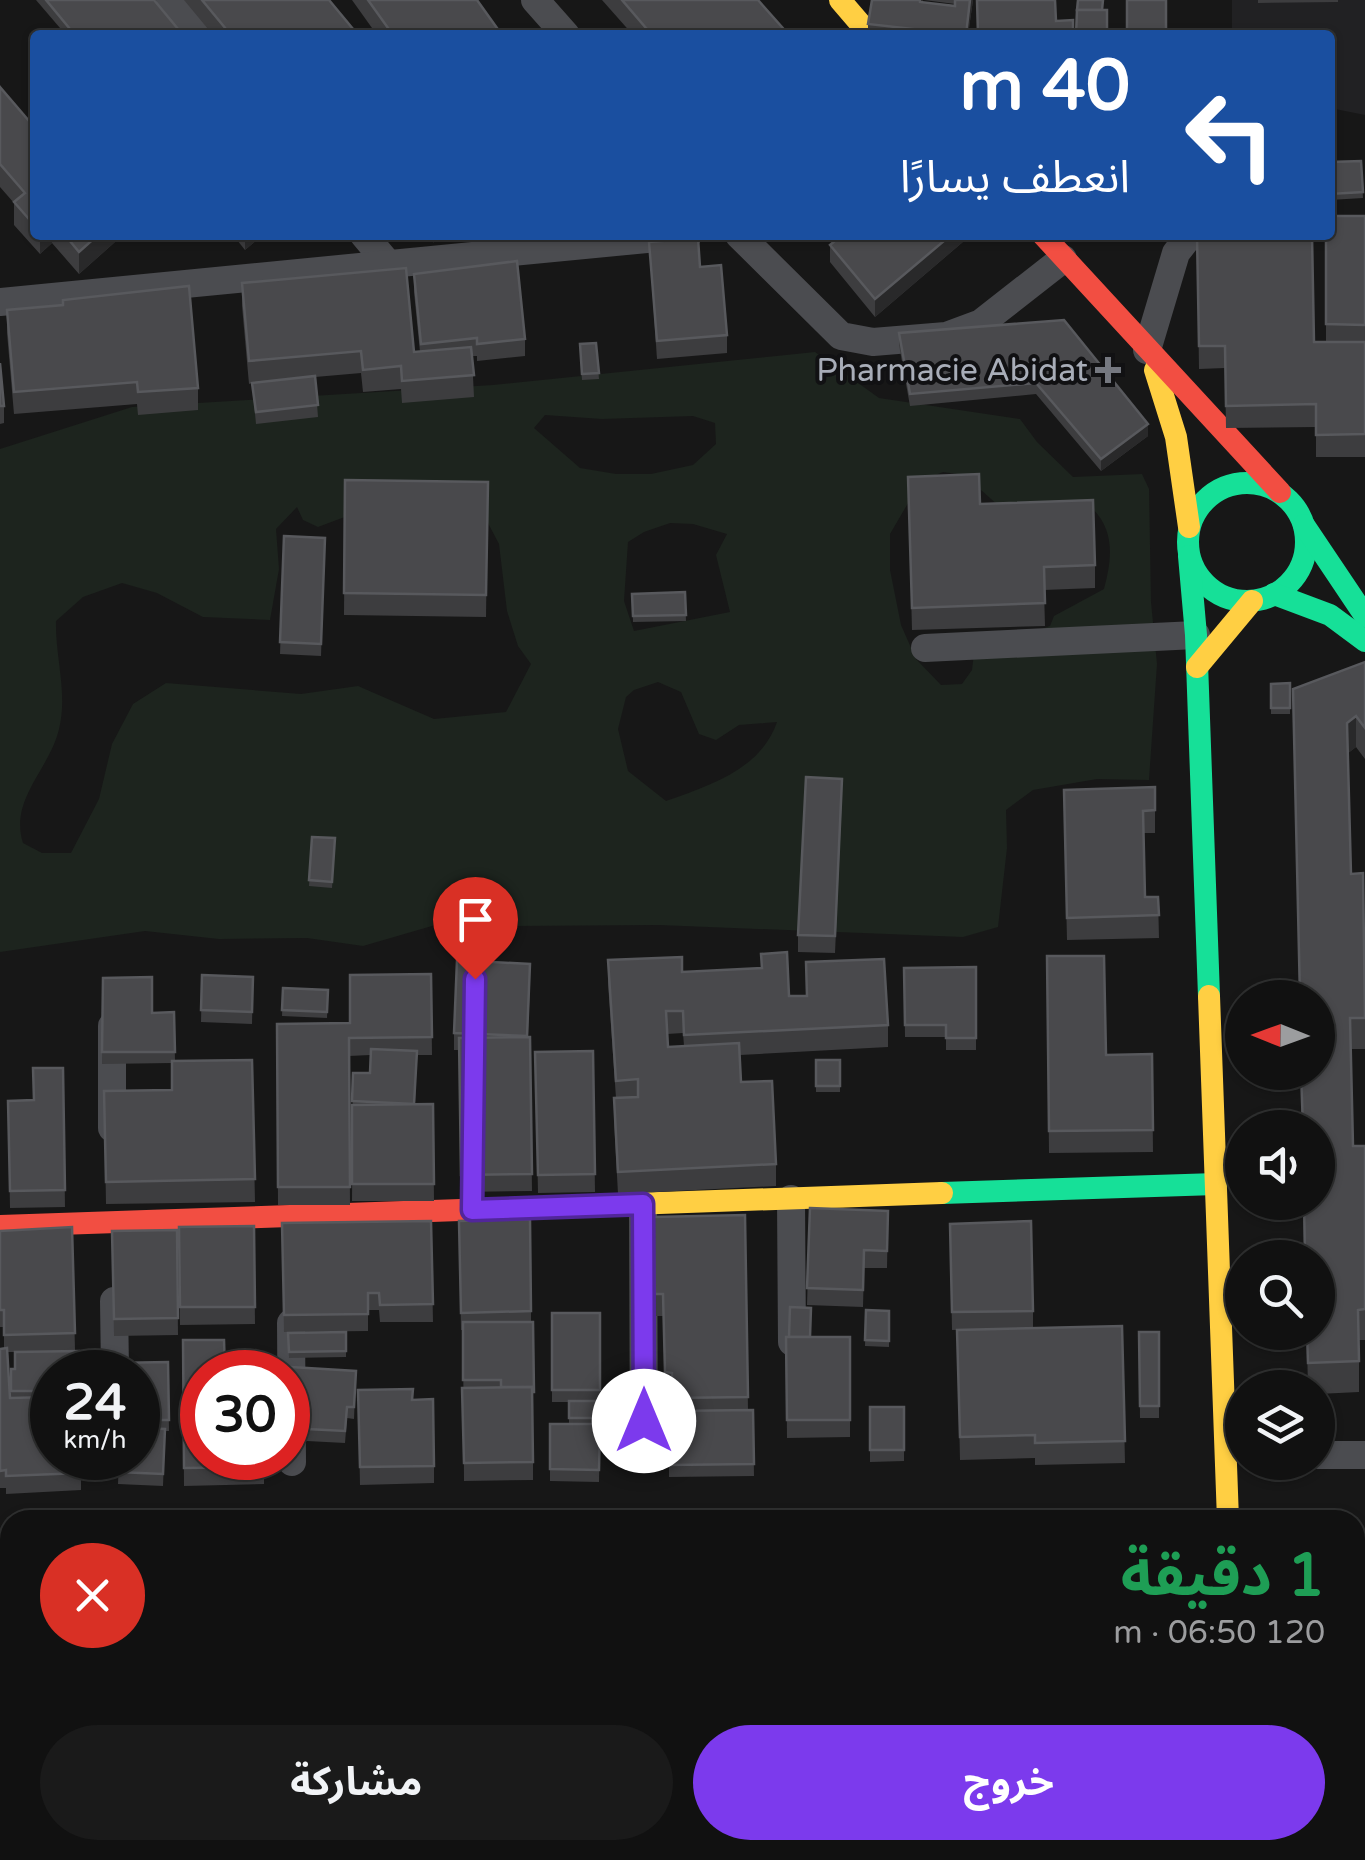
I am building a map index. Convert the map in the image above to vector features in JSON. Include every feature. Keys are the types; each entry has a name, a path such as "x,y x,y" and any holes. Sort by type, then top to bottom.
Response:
{"main road":[{"path":"840,0 866,30"},
{"path":"1047,240 1295,507 1365,616"},
{"path":"1147,350 1176,437 1189,528 1216,1184 1229,1370"},
{"path":"1189,528 1197,510 1226,486 1244,482 1263,484 1280,492"},
{"path":"1197,667 1263,598 1290,582 1302,565 1306,546 1304,525"},
{"path":"1189,556 1206,585 1235,600 1263,598 1330,616 1365,641"},
{"path":"0,1226 1216,1184"},
{"path":"1229,1510 1232,1480"}],"street":[{"path":"170,0 195,30"},
{"path":"535,0 562,30"},
{"path":"368,240 389,265"},
{"path":"0,302 638,240"},
{"path":"745,240 841,336 874,342 946,336 981,324 1064,259"},
{"path":"1147,350 1176,254 1186,240"},
{"path":"924,648 1196,635"},
{"path":"112,1000 112,1148"},
{"path":"791,1198 792,1376"},
{"path":"643,1204 644,1457"},
{"path":"113,1278 115,1350"},
{"path":"291,1292 291,1350"},
{"path":"1335,1455 1364,1454"}],"shaded area":[{"path":"1232,0 1365,0 1365,115 1335,109 1335,30 1232,30"},
{"path":"815,352 879,398 1020,419 1073,477 1142,474 1149,489 1151,602 1157,664 1149,780 1097,779 1033,790 1006,810 1007,848 998,927 963,937 659,925 510,926 456,919 363,946 307,938 219,939 145,931 0,952 0,449 132,407 493,385","holes":["545,415 602,419 693,416 715,423 716,444 693,465 651,474 616,474 580,468 534,428","943,472 964,475 999,506 1093,509 1105,527 1110,546 1104,589 1054,616 1050,626 974,653 972,670 962,684 941,685 916,659 901,625 890,570 890,534 921,481","470,489 499,544 507,611 518,646 531,664 506,712 434,719 358,686 301,694 166,683 133,704 112,744 99,799 71,853 42,853 23,843 21,812 54,744 61,716 56,621 83,597 122,583 157,593 203,617 270,620 279,569 276,529 297,507 303,520 318,527 358,512","670,523 693,524 727,534 716,555 730,612 634,631 624,601 628,542","658,682 681,692 699,734 716,740 739,725 777,722 759,752 747,763 717,781 666,801 628,771 618,729 626,697"]}],"building":[{"path":"46,0 154,0 179,30 71,30"},
{"path":"202,0 329,0 354,30 227,30"},
{"path":"368,0 477,0 498,30 389,30"},
{"path":"622,0 758,0 785,30 648,30"},
{"path":"872,0 920,0 955,6 955,0 970,0 967,30 868,24"},
{"path":"977,0 1055,0 1056,21 1073,20 1073,30 978,30"},
{"path":"1078,0 1103,0 1102,10 1077,10"},
{"path":"1127,0 1166,0 1166,30 1127,30"},
{"path":"1077,10 1107,10 1107,30 1076,30"},
{"path":"0,87 30,122 30,220 14,202 25,193 0,164"},
{"path":"1361,161 1363,192 1335,194 1335,162"},
{"path":"1335,216 1365,216 1365,325 1326,324 1326,240 1335,240"},
{"path":"69,240 92,240 79,252"},
{"path":"698,240 700,267 721,265 727,335 657,341 649,242"},
{"path":"836,240 945,240 875,299 830,245"},
{"path":"1197,240 1312,240 1314,342 1365,342 1365,434 1316,435 1316,404 1226,406 1225,346 1199,346"},
{"path":"517,261 525,339 477,344 477,338 421,344 414,274"},
{"path":"406,268 414,352 471,347 474,375 402,381 401,366 363,370 361,351 249,361 242,283"},
{"path":"189,286 198,388 138,392 137,382 14,392 7,310"},
{"path":"1064,320 1148,424 1101,459 1036,383 910,394 899,333"},
{"path":"596,343 599,373 582,374 580,344"},
{"path":"0,363 4,406 0,406"},
{"path":"315,376 318,405 256,412 252,383"},
{"path":"979,474 980,504 1093,500 1095,565 1044,567 1045,603 912,608 908,477"},
{"path":"345,480 488,482 486,595 344,593"},
{"path":"284,536 325,538 321,644 280,642"},
{"path":"685,592 686,615 633,616 632,594"},
{"path":"1365,662 1365,728 1356,716 1347,723 1351,874 1363,873 1365,1018 1350,1018 1353,1146 1365,1146 1365,1309 1358,1310 1359,1361 1308,1363 1308,1350 1335,1350 1335,1240 1305,1240 1304,1220 1335,1220 1335,1110 1302,1110 1302,1090 1335,1090 1335,980 1300,980 1293,689"},
{"path":"1290,683 1290,708 1271,708 1271,684"},
{"path":"806,777 842,779 835,936 798,935"},
{"path":"1155,787 1155,810 1143,811 1145,897 1158,897 1159,915 1067,918 1064,790"},
{"path":"312,837 335,838 332,882 309,880"},
{"path":"787,952 789,996 807,996 806,962 884,959 888,1025 684,1035 683,1011 666,1011 668,1047 739,1043 741,1082 772,1081 776,1164 618,1172 614,1098 638,1097 638,1079 616,1081 608,960 682,957 682,972 762,968 761,954"},
{"path":"1047,956 1104,956 1106,1055 1152,1054 1153,1130 1049,1131"},
{"path":"457,960 530,964 527,1036 454,1033"},
{"path":"976,967 976,1038 946,1038 946,1025 905,1025 904,968"},
{"path":"431,974 432,1037 349,1038 350,1187 278,1187 277,1024 350,1023 350,975"},
{"path":"202,975 253,977 252,1012 201,1010"},
{"path":"152,977 152,1013 174,1012 175,1052 102,1052 103,978"},
{"path":"283,988 328,990 327,1012 282,1010"},
{"path":"530,1037 532,1174 461,1175 459,1038"},
{"path":"371,1049 417,1051 414,1104 352,1101 353,1073 370,1073"},
{"path":"593,1051 595,1174 538,1175 535,1052"},
{"path":"252,1060 255,1179 106,1182 104,1091 172,1090 172,1061"},
{"path":"816,1060 840,1060 840,1086 816,1086"},
{"path":"33,1068 63,1068 65,1190 10,1191 8,1101 34,1100"},
{"path":"433,1104 434,1184 352,1184 352,1105"},
{"path":"810,1208 888,1211 887,1251 864,1250 863,1290 807,1288"},
{"path":"745,1215 748,1397 672,1398 672,1373 665,1372 663,1294 655,1294 653,1217"},
{"path":"530,1219 531,1311 461,1313 459,1221"},
{"path":"431,1221 433,1304 380,1305 379,1293 368,1293 368,1314 284,1315 282,1223"},
{"path":"1031,1221 1033,1311 952,1312 950,1224"},
{"path":"254,1226 255,1307 180,1307 179,1227"},
{"path":"72,1227 75,1333 4,1335 4,1310 0,1310 0,1231"},
{"path":"177,1230 178,1318 114,1319 112,1231"},
{"path":"790,1307 811,1308 810,1337 789,1337"},
{"path":"866,1310 889,1311 889,1341 865,1340"},
{"path":"552,1313 600,1313 600,1390 552,1390"},
{"path":"463,1322 533,1322 534,1392 532,1387 501,1387 501,1380 463,1380"},
{"path":"1122,1326 1125,1441 1035,1443 1035,1435 960,1437 957,1330"},
{"path":"346,1332 346,1351 289,1350 288,1333"},
{"path":"1139,1332 1159,1332 1159,1406 1140,1406"},
{"path":"786,1337 850,1337 850,1420 787,1420"},
{"path":"183,1340 224,1340 224,1350 183,1350"},
{"path":"7,1348 10,1398 30,1398 30,1475 6,1476 6,1470 0,1471 0,1349"},
{"path":"15,1352 30,1352 30,1391 11,1391"},
{"path":"160,1362 168,1362 169,1420 160,1420"},
{"path":"310,1368 356,1371 354,1407 347,1407 345,1431 310,1429"},
{"path":"532,1387 533,1462 464,1463 462,1388"},
{"path":"413,1389 412,1400 433,1399 434,1466 360,1467 358,1390"},
{"path":"631,1394 631,1419 605,1419 605,1395"},
{"path":"569,1401 596,1401 596,1418 569,1418"},
{"path":"870,1407 904,1407 904,1450 870,1450"},
{"path":"753,1410 754,1464 669,1465 669,1411"},
{"path":"550,1424 600,1424 599,1470 550,1469"},
{"path":"160,1429 165,1429 160,1474"}],"traffic: fast":[{"path":"1247,483 1270,487 1289,500 1302,519 1306,542 1302,565 1289,584 1270,597 1247,601 1224,597 1205,584 1192,565 1188,542 1192,519 1205,500 1224,487 1247,483"},
{"path":"1304,525 1365,616"},
{"path":"1189,556 1196,635 1209,996"},
{"path":"1274,594 1330,615 1365,641"},
{"path":"942,1193 1216,1184"}],"traffic: slow":[{"path":"840,0 866,30"},
{"path":"1155,370 1176,437 1189,527"},
{"path":"1197,667 1252,601"},
{"path":"1209,996 1228,1510"},
{"path":"520,1208 942,1193"}],"traffic: jam":[{"path":"1048,240 1280,492"},
{"path":"0,1226 520,1208"}],"place":[{"name":"Pharmacie Abidat","path":"1108,370"}],"route":[{"path":"475,979 472,1210 643,1204 644,1421"}]}
